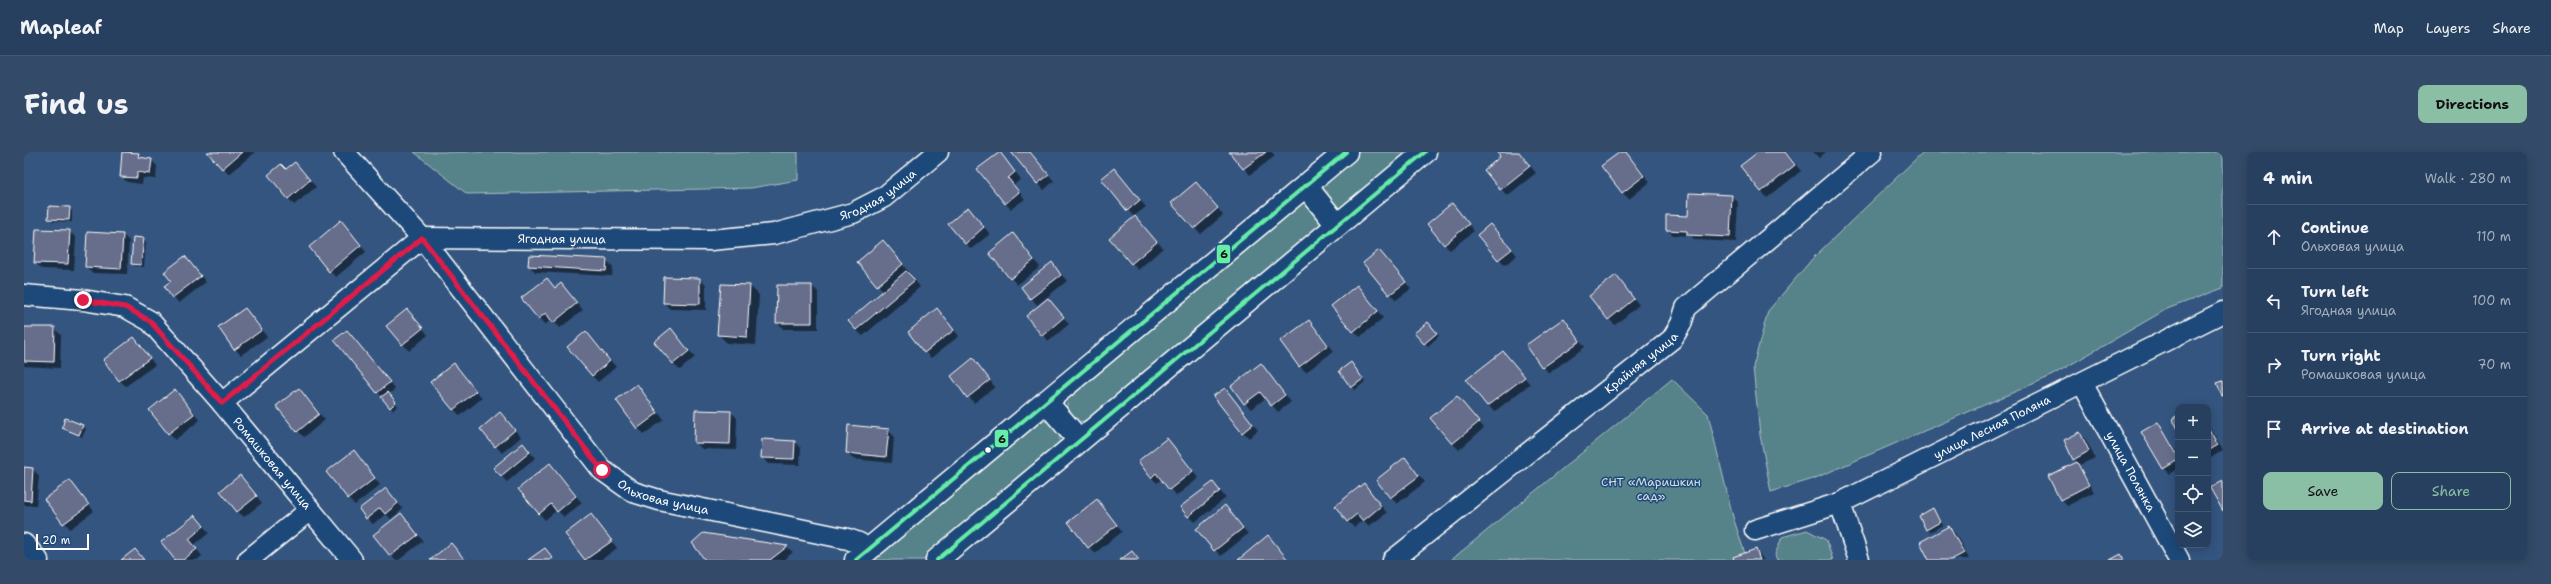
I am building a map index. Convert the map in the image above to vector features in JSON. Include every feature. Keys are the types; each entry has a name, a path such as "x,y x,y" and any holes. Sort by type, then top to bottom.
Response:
{"main road":[{"path":"862,555 1047,403 1346,152"},
{"path":"937,560 1425,152"},
{"path":"1306,186 1337,225"},
{"path":"1047,403 1079,440"}],"street":[{"name":"Ольховая улица","path":"344,152 422,238 602,470 633,492 659,500 848,539 859,543 862,555"},
{"name":"Ягодная улица","path":"422,238 711,240 774,234 853,212 884,197 938,152"},
{"name":"Крайняя улица","path":"1392,560 1672,339 1681,324 1686,308 1872,152"},
{"path":"222,403 422,238"},
{"name":"Ромашковая улица","path":"24,295 83,300 125,307 150,321 222,403 352,560"},
{"name":"улица Лесная Поляна","path":"1755,530 1840,503 2223,312"},
{"name":"улица Полянка","path":"2082,383 2178,560"},
{"path":"1840,503 1859,560"},
{"path":"248,560 310,510"},
{"path":"24,544 38,560"}],"green space":[{"path":"414,152 798,152 798,180 751,188 467,194"},
{"path":"1359,152 1413,152 1341,211 1320,193 1321,184"},
{"path":"1923,152 2223,152 2223,288 2167,309 2049,377 1813,479 1771,492 1760,435 1753,367 1768,311 1813,258"},
{"path":"1301,200 1311,201 1324,226 1091,420 1077,422 1066,412 1068,395"},
{"name":"СНТ «Маришкин сад»","path":"1672,379 1708,414 1733,517 1747,560 1451,560"},
{"path":"1035,422 1050,422 1059,434 1060,440 1057,448 924,560 871,560"},
{"path":"1807,530 1826,540 1833,560 1777,560 1775,555 1782,537"}],"building":[{"path":"122,152 139,153 138,157 152,159 150,174 137,172 137,178 120,177"},
{"path":"207,152 242,152 222,169"},
{"path":"1000,152 1015,172 1008,178 1019,192 1005,204 977,169"},
{"path":"1011,152 1030,152 1049,175 1037,184"},
{"path":"1229,152 1266,152 1243,169"},
{"path":"1498,152 1519,152 1530,166 1500,190 1484,170 1500,157"},
{"path":"1620,152 1626,152 1644,176 1622,193 1601,166"},
{"path":"1758,152 1785,152 1795,165 1761,192 1740,166"},
{"path":"295,162 310,180 288,199 268,175 281,164 286,169"},
{"path":"1114,168 1140,200 1127,211 1101,179"},
{"path":"1196,182 1218,208 1194,229 1171,203"},
{"path":"1689,193 1732,195 1730,237 1687,235 1687,231 1666,230 1666,215 1688,216"},
{"path":"1452,203 1469,224 1444,245 1427,224"},
{"path":"49,206 70,207 69,220 48,219"},
{"path":"968,207 984,227 965,244 948,224"},
{"path":"1135,216 1157,242 1131,264 1109,238"},
{"path":"341,220 361,245 329,272 309,247"},
{"path":"1490,224 1512,249 1498,260 1477,235"},
{"path":"36,229 70,230 68,264 34,263"},
{"path":"87,232 123,234 121,269 85,267"},
{"path":"1013,233 1034,260 1010,279 989,253"},
{"path":"133,237 144,238 141,265 131,264"},
{"path":"883,240 903,264 877,286 857,262"},
{"path":"1379,250 1406,282 1389,295 1363,263"},
{"path":"529,255 607,259 606,271 528,266"},
{"path":"185,256 201,276 172,298 164,286 171,281 164,272"},
{"path":"1052,262 1061,275 1030,299 1021,287"},
{"path":"906,271 915,280 856,330 848,321"},
{"path":"1616,275 1634,299 1608,320 1589,296"},
{"path":"664,277 700,278 700,304 663,303"},
{"path":"547,278 555,288 561,283 577,303 553,323 546,313 538,319 521,298"},
{"path":"721,284 750,285 747,337 717,335"},
{"path":"777,285 812,285 812,323 776,323"},
{"path":"1357,285 1378,311 1353,332 1331,306"},
{"path":"1048,298 1064,317 1042,336 1026,316"},
{"path":"245,308 262,330 234,350 218,327"},
{"path":"937,308 954,330 924,353 908,332"},
{"path":"407,309 423,328 402,345 386,326"},
{"path":"1564,318 1580,341 1542,368 1526,345"},
{"path":"1309,320 1328,345 1299,367 1280,341"},
{"path":"1428,322 1437,333 1424,344 1414,333"},
{"path":"24,327 55,327 54,362 24,361"},
{"path":"671,328 689,351 673,364 654,342"},
{"path":"347,330 390,382 377,393 334,340"},
{"path":"586,331 610,361 592,376 567,347"},
{"path":"134,337 150,358 119,381 103,360"},
{"path":"1503,351 1525,377 1487,406 1466,380"},
{"path":"973,358 990,380 967,398 951,376"},
{"path":"1351,362 1363,379 1351,388 1339,371"},
{"path":"454,363 476,391 453,410 430,382"},
{"path":"1261,363 1285,395 1271,406 1260,392 1244,404 1231,386"},
{"path":"2223,381 2223,396 2222,396 2217,383"},
{"path":"637,384 658,413 637,429 616,400"},
{"path":"299,388 319,414 297,432 276,406"},
{"path":"1225,388 1253,424 1242,433 1213,396"},
{"path":"175,389 194,414 168,434 149,410"},
{"path":"388,392 396,402 390,408 381,397"},
{"path":"1457,396 1479,422 1452,444 1430,418"},
{"path":"695,410 731,411 730,444 694,443"},
{"path":"500,412 515,430 495,447 480,429"},
{"path":"65,418 83,425 79,435 62,428"},
{"path":"2158,422 2175,451 2175,462 2163,469 2141,432"},
{"path":"848,425 889,429 886,457 846,453"},
{"path":"2080,432 2089,451 2073,460 2064,440"},
{"path":"2211,432 2218,445 2211,449"},
{"path":"1167,438 1193,471 1169,490 1156,473 1151,478 1138,461"},
{"path":"762,439 795,441 794,459 761,458"},
{"path":"523,443 530,452 501,476 493,468"},
{"path":"354,450 375,478 348,499 326,472"},
{"path":"1405,457 1419,476 1390,498 1376,480"},
{"path":"2077,462 2089,485 2060,500 2048,476"},
{"path":"550,463 576,496 557,512 551,504 539,514 518,489"},
{"path":"24,467 33,468 31,501 24,500"},
{"path":"240,475 257,496 237,512 220,491"},
{"path":"70,480 89,505 63,524 44,499"},
{"path":"2223,481 2223,511 2211,490 2211,487"},
{"path":"1213,482 1220,491 1188,517 1180,507"},
{"path":"1364,483 1381,506 1363,521 1357,514 1347,522 1335,506"},
{"path":"386,488 398,503 385,514 380,508 366,519 359,509"},
{"path":"1097,499 1117,525 1088,548 1068,522"},
{"path":"1225,505 1243,528 1214,551 1196,529"},
{"path":"1933,508 1940,522 1926,530 1919,516"},
{"path":"401,513 418,535 390,556 373,535"},
{"path":"591,514 612,541 585,560 565,534"},
{"path":"195,515 204,526 189,539 197,549 183,560 175,560 161,542"},
{"path":"1949,526 1964,553 1951,560 1929,560 1920,542"},
{"path":"703,533 788,546 770,560 705,560 692,543"},
{"path":"1268,535 1288,560 1238,560"},
{"path":"451,543 465,560 430,560"},
{"path":"545,548 553,558 550,560 528,560"},
{"path":"135,549 144,560 121,560"},
{"path":"1756,549 1760,560 1734,560 1733,557"},
{"path":"1132,551 1139,560 1120,560"},
{"path":"2121,554 2124,560 2110,560"}],"transit line":[{"name":"6","path":"856,560 1346,152"},
{"name":"6","path":"937,560 1425,152"}],"route":[{"path":"83,300 125,307 150,321 222,403 422,238 602,470"}]}
